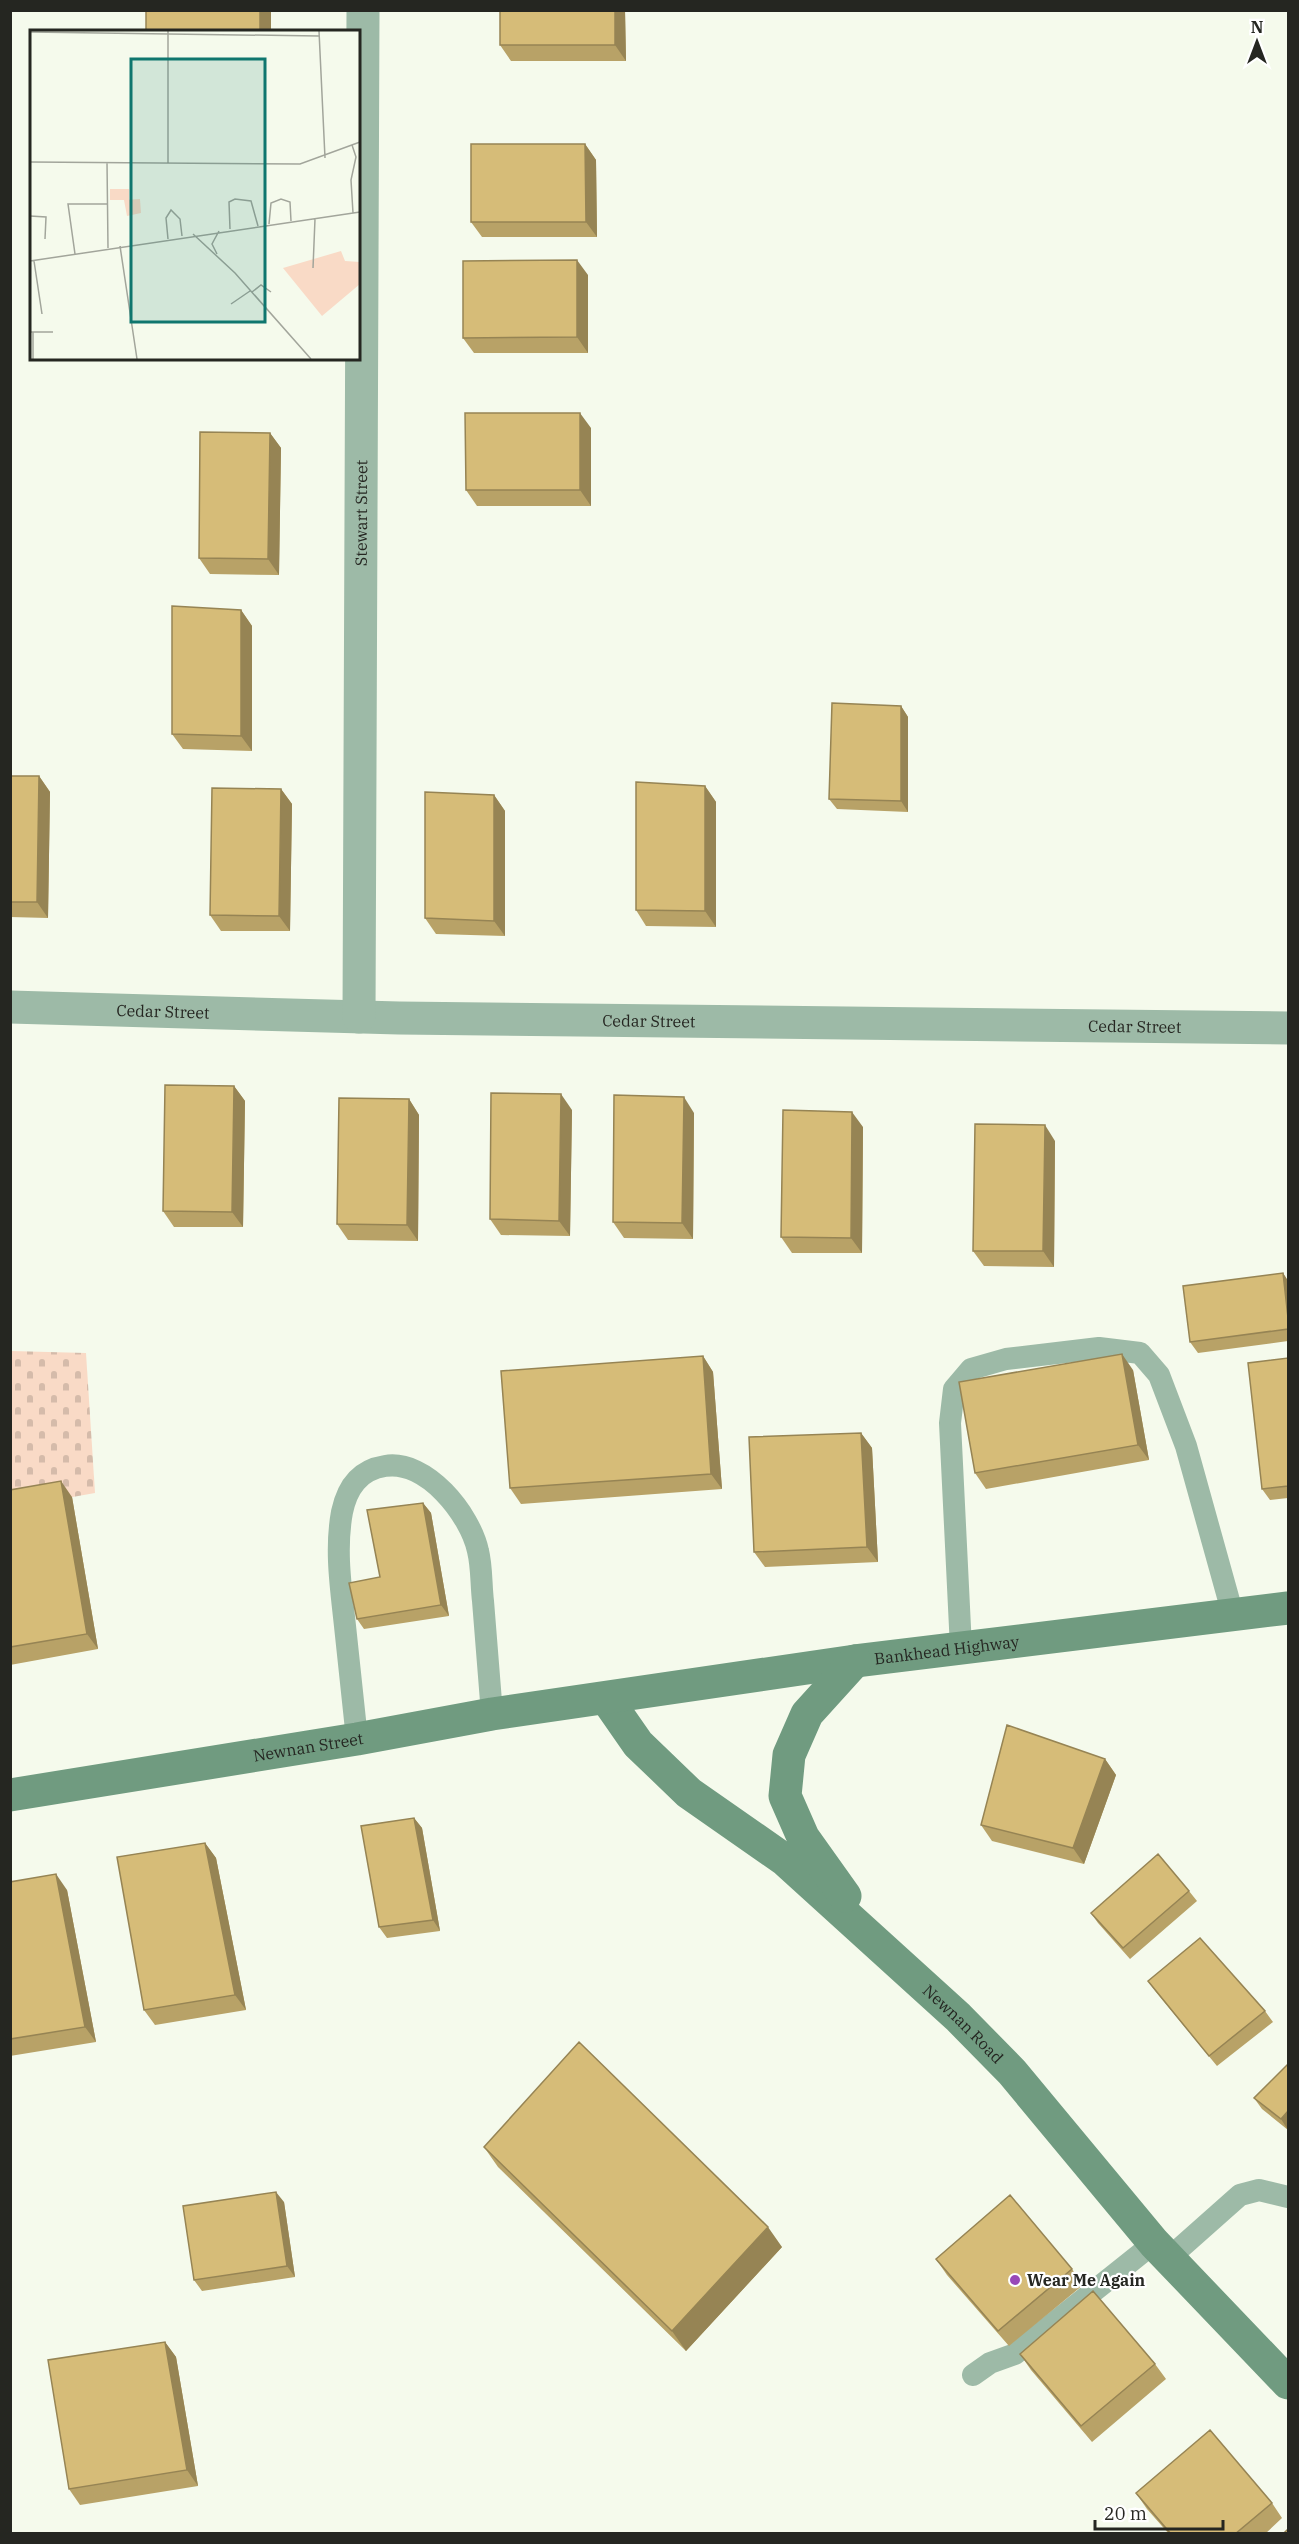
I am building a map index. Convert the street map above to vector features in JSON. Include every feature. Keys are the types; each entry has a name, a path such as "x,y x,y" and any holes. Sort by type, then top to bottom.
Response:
{"main road":[{"name":"Bankhead Highway","path":"606,1698 855,1661 1288,1608"},
{"path":"855,1661 807,1714 789,1755 785,1796 803,1837 879,1944"},
{"name":"Newnan Street","path":"10,1795 357,1739 492,1714 606,1698"},
{"name":"Newnan Road","path":"606,1698 638,1743 689,1793 785,1860 958,2017 1012,2072 1162,2251 1288,2383"}],"street":[{"name":"Stewart Street","path":"359,1017 363,10"},
{"name":"Cedar Street","path":"10,1007 359,1017 1288,1028"}],"lane":[{"path":"961,1648 950,1423 954,1389 971,1369 1006,1359 1099,1348 1140,1353 1159,1375 1186,1446 1233,1615"},
{"path":"357,1739 339,1571 339,1540 342,1511 352,1484 363,1473 384,1466 406,1465 427,1477 441,1490 466,1522 478,1550 492,1714"},
{"path":"972,2375 990,2363 1015,2354 1240,2195 1259,2190 1288,2196"}],"green space":[{"path":"11,1351 86,1353 95,1493 11,1508"}],"building":[{"path":"146,10 260,10 260,30 146,30"},
{"path":"500,10 615,10 615,45 500,45"},
{"path":"471,144 585,144 586,222 471,222"},
{"path":"577,260 577,337 463,338 463,261"},
{"path":"465,413 580,413 580,490 466,490"},
{"path":"200,432 270,433 268,559 199,558"},
{"path":"172,606 241,610 241,736 172,734"},
{"path":"832,703 901,706 901,801 829,799"},
{"path":"10,776 39,776 37,902 10,902"},
{"path":"636,782 705,786 705,911 636,910"},
{"path":"212,788 281,789 279,916 210,915"},
{"path":"425,792 494,795 494,921 425,918"},
{"path":"165,1085 234,1086 232,1212 163,1211"},
{"path":"491,1093 561,1094 559,1221 490,1219"},
{"path":"614,1095 684,1097 682,1223 613,1222"},
{"path":"339,1098 409,1099 407,1225 337,1224"},
{"path":"783,1110 852,1112 851,1238 781,1237"},
{"path":"975,1124 1045,1125 1043,1251 973,1251"},
{"path":"1283,1273 1288,1329 1190,1342 1183,1286"},
{"path":"1122,1354 1138,1445 975,1473 959,1382"},
{"path":"703,1356 711,1474 510,1488 501,1371"},
{"path":"1288,1358 1288,1486 1262,1489 1248,1363"},
{"path":"861,1433 867,1547 754,1552 749,1437"},
{"path":"61,1481 87,1634 10,1647 10,1490"},
{"path":"423,1503 441,1605 357,1619 349,1583 380,1577 367,1510"},
{"path":"1007,1725 1105,1759 1073,1848 981,1825"},
{"path":"414,1818 433,1920 379,1927 361,1826"},
{"path":"205,1843 235,1995 144,2010 117,1857"},
{"path":"1158,1854 1189,1891 1123,1948 1091,1913"},
{"path":"56,1874 85,2027 10,2039 10,1882"},
{"path":"1200,1938 1265,2011 1209,2056 1148,1981"},
{"path":"579,2042 768,2227 672,2331 484,2147"},
{"path":"1288,2064 1288,2111 1281,2119 1254,2098"},
{"path":"276,2192 287,2266 194,2280 183,2206"},
{"name":"Wear Me Again","path":"1010,2195 1072,2269 998,2331 936,2259"},
{"path":"1093,2291 1155,2364 1081,2426 1020,2354"},
{"path":"165,2342 187,2470 69,2489 48,2360"},
{"path":"1210,2430 1272,2503 1235,2534 1171,2534 1136,2493"}],"place":[{"name":"Wear Me Again","path":"1015,2280"}]}
